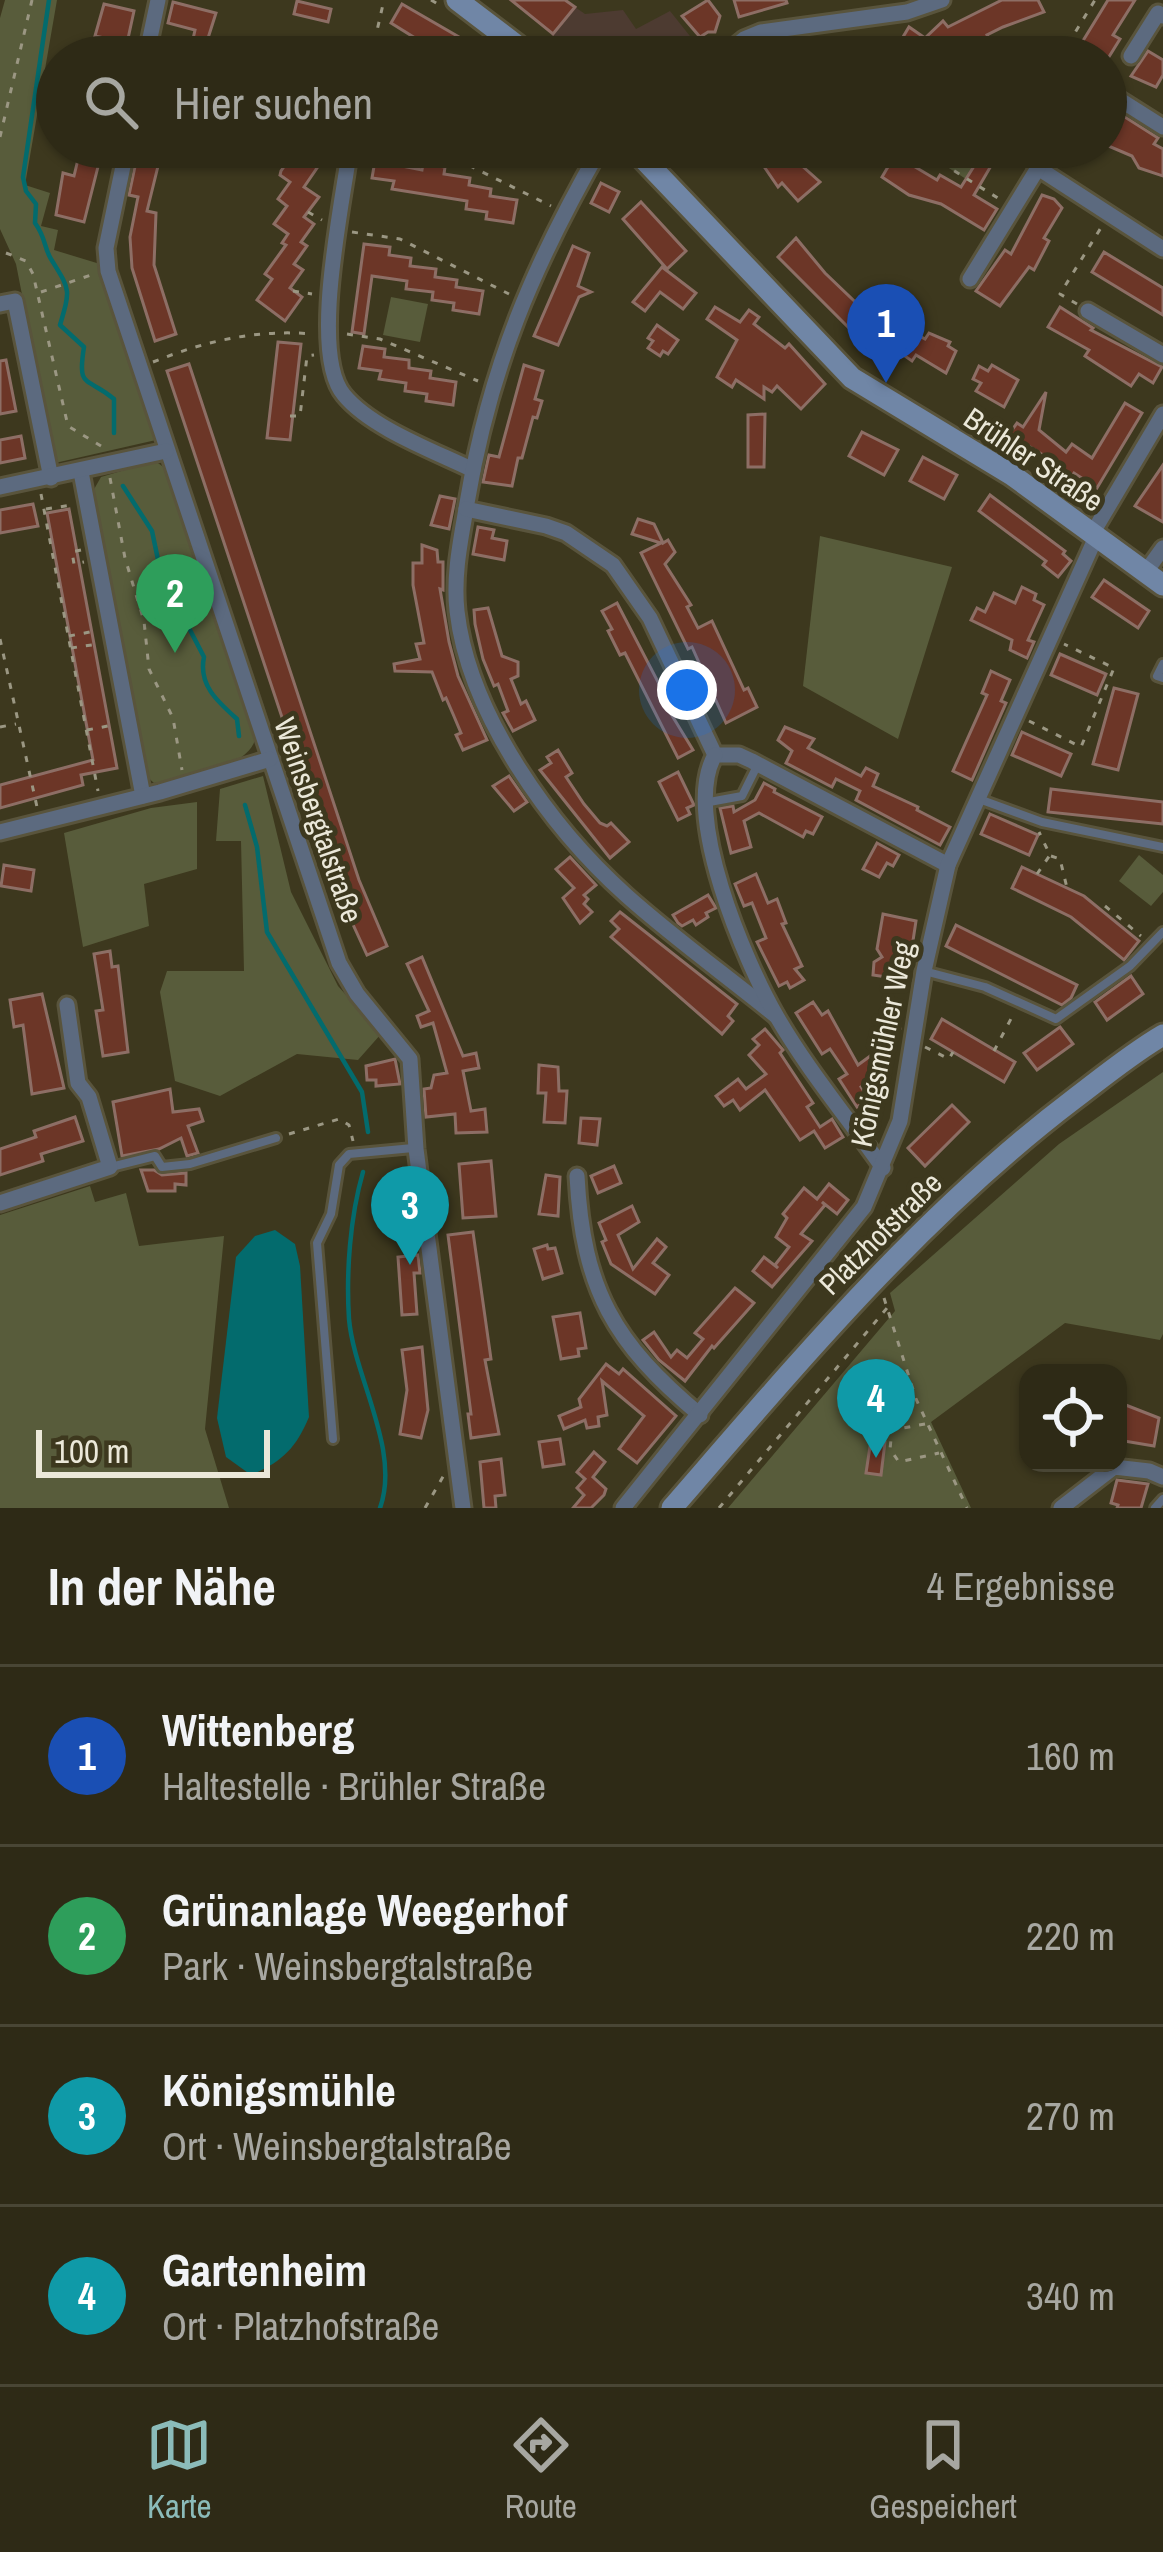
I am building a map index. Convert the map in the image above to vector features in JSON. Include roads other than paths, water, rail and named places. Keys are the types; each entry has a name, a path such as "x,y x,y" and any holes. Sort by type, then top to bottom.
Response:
{"main road":[{"path":"457,0 504,36"},
{"name":"Brühler Straße","path":"652,168 852,378 1012,475 1154,579"},
{"name":"Platzhofstraße","path":"672,1508 873,1278 945,1207 1012,1146 1163,1035"}],"street":[{"path":"150,36 158,0"},
{"path":"751,36 907,12 942,0"},
{"path":"1131,56 1158,13 1163,16"},
{"path":"1127,105 1163,127"},
{"name":"Weinsbergtalstraße","path":"123,168 106,248 108,271 166,451 339,963 357,994 410,1059 416,1149 464,1508"},
{"path":"347,168 327,335 334,382 349,401 397,432 472,470"},
{"path":"589,168 521,301 493,386 458,554 458,616 479,694 514,759 556,817 626,895 776,1016"},
{"path":"970,279 1038,169 1163,249"},
{"path":"8,303 45,479"},
{"path":"1088,310 1163,355"},
{"name":"Königsmühler Weg","path":"623,1508 864,1207 884,1168 900,1121 924,971 948,866 1094,535 1163,414"},
{"path":"0,487 166,451"},
{"path":"81,472 143,796"},
{"path":"466,509 547,526 613,565 650,618 715,755"},
{"name":"Brühler Straße","path":"1154,579 1163,548"},
{"path":"715,755 739,755 758,764 948,866"},
{"path":"715,755 708,767 703,803 715,874 776,1016 884,1168"},
{"path":"0,832 269,758"},
{"path":"0,1203 110,1167 89,1097 78,1083 67,1005"},
{"path":"577,1176 583,1248 612,1316 634,1356 700,1415"},
{"path":"1060,1508 1114,1467 1163,1477"}],"lane":[{"path":"1163,664 1156,676 1163,678"},
{"path":"703,803 742,796 758,764"},
{"path":"980,799 1033,819 1163,848"},
{"path":"924,971 985,987 1052,1018 1062,1018 1163,932"},
{"path":"110,1167 155,1156 162,1167 190,1164 276,1138"},
{"path":"333,1439 317,1243 332,1214 339,1165 355,1152 416,1149"},
{"path":"1155,1508 1163,1499"}],"water":[{"path":"275,1230 295,1244 300,1266 309,1417 287,1453 251,1475 226,1457 217,1418 236,1257 255,1236"}],"waterway":[{"path":"44,36 49,0"},
{"path":"36,88 23,177 26,191 36,204 35,223 67,290 60,325 84,347 83,376 114,399 114,433"},
{"path":"123,486 152,531 161,574 204,657 207,684 237,719 239,736"},
{"path":"245,805 257,847 267,932 362,1092 368,1132"},
{"path":"363,1172 350,1245 349,1319 385,1462 380,1508"}],"place":[{"name":"Wittenberg","path":"886,383"},
{"name":"Grünanlage Weegerhof","path":"175,653"},
{"name":"Königsmühle","path":"410,1265"},
{"name":"Gartenheim","path":"876,1458"}]}
